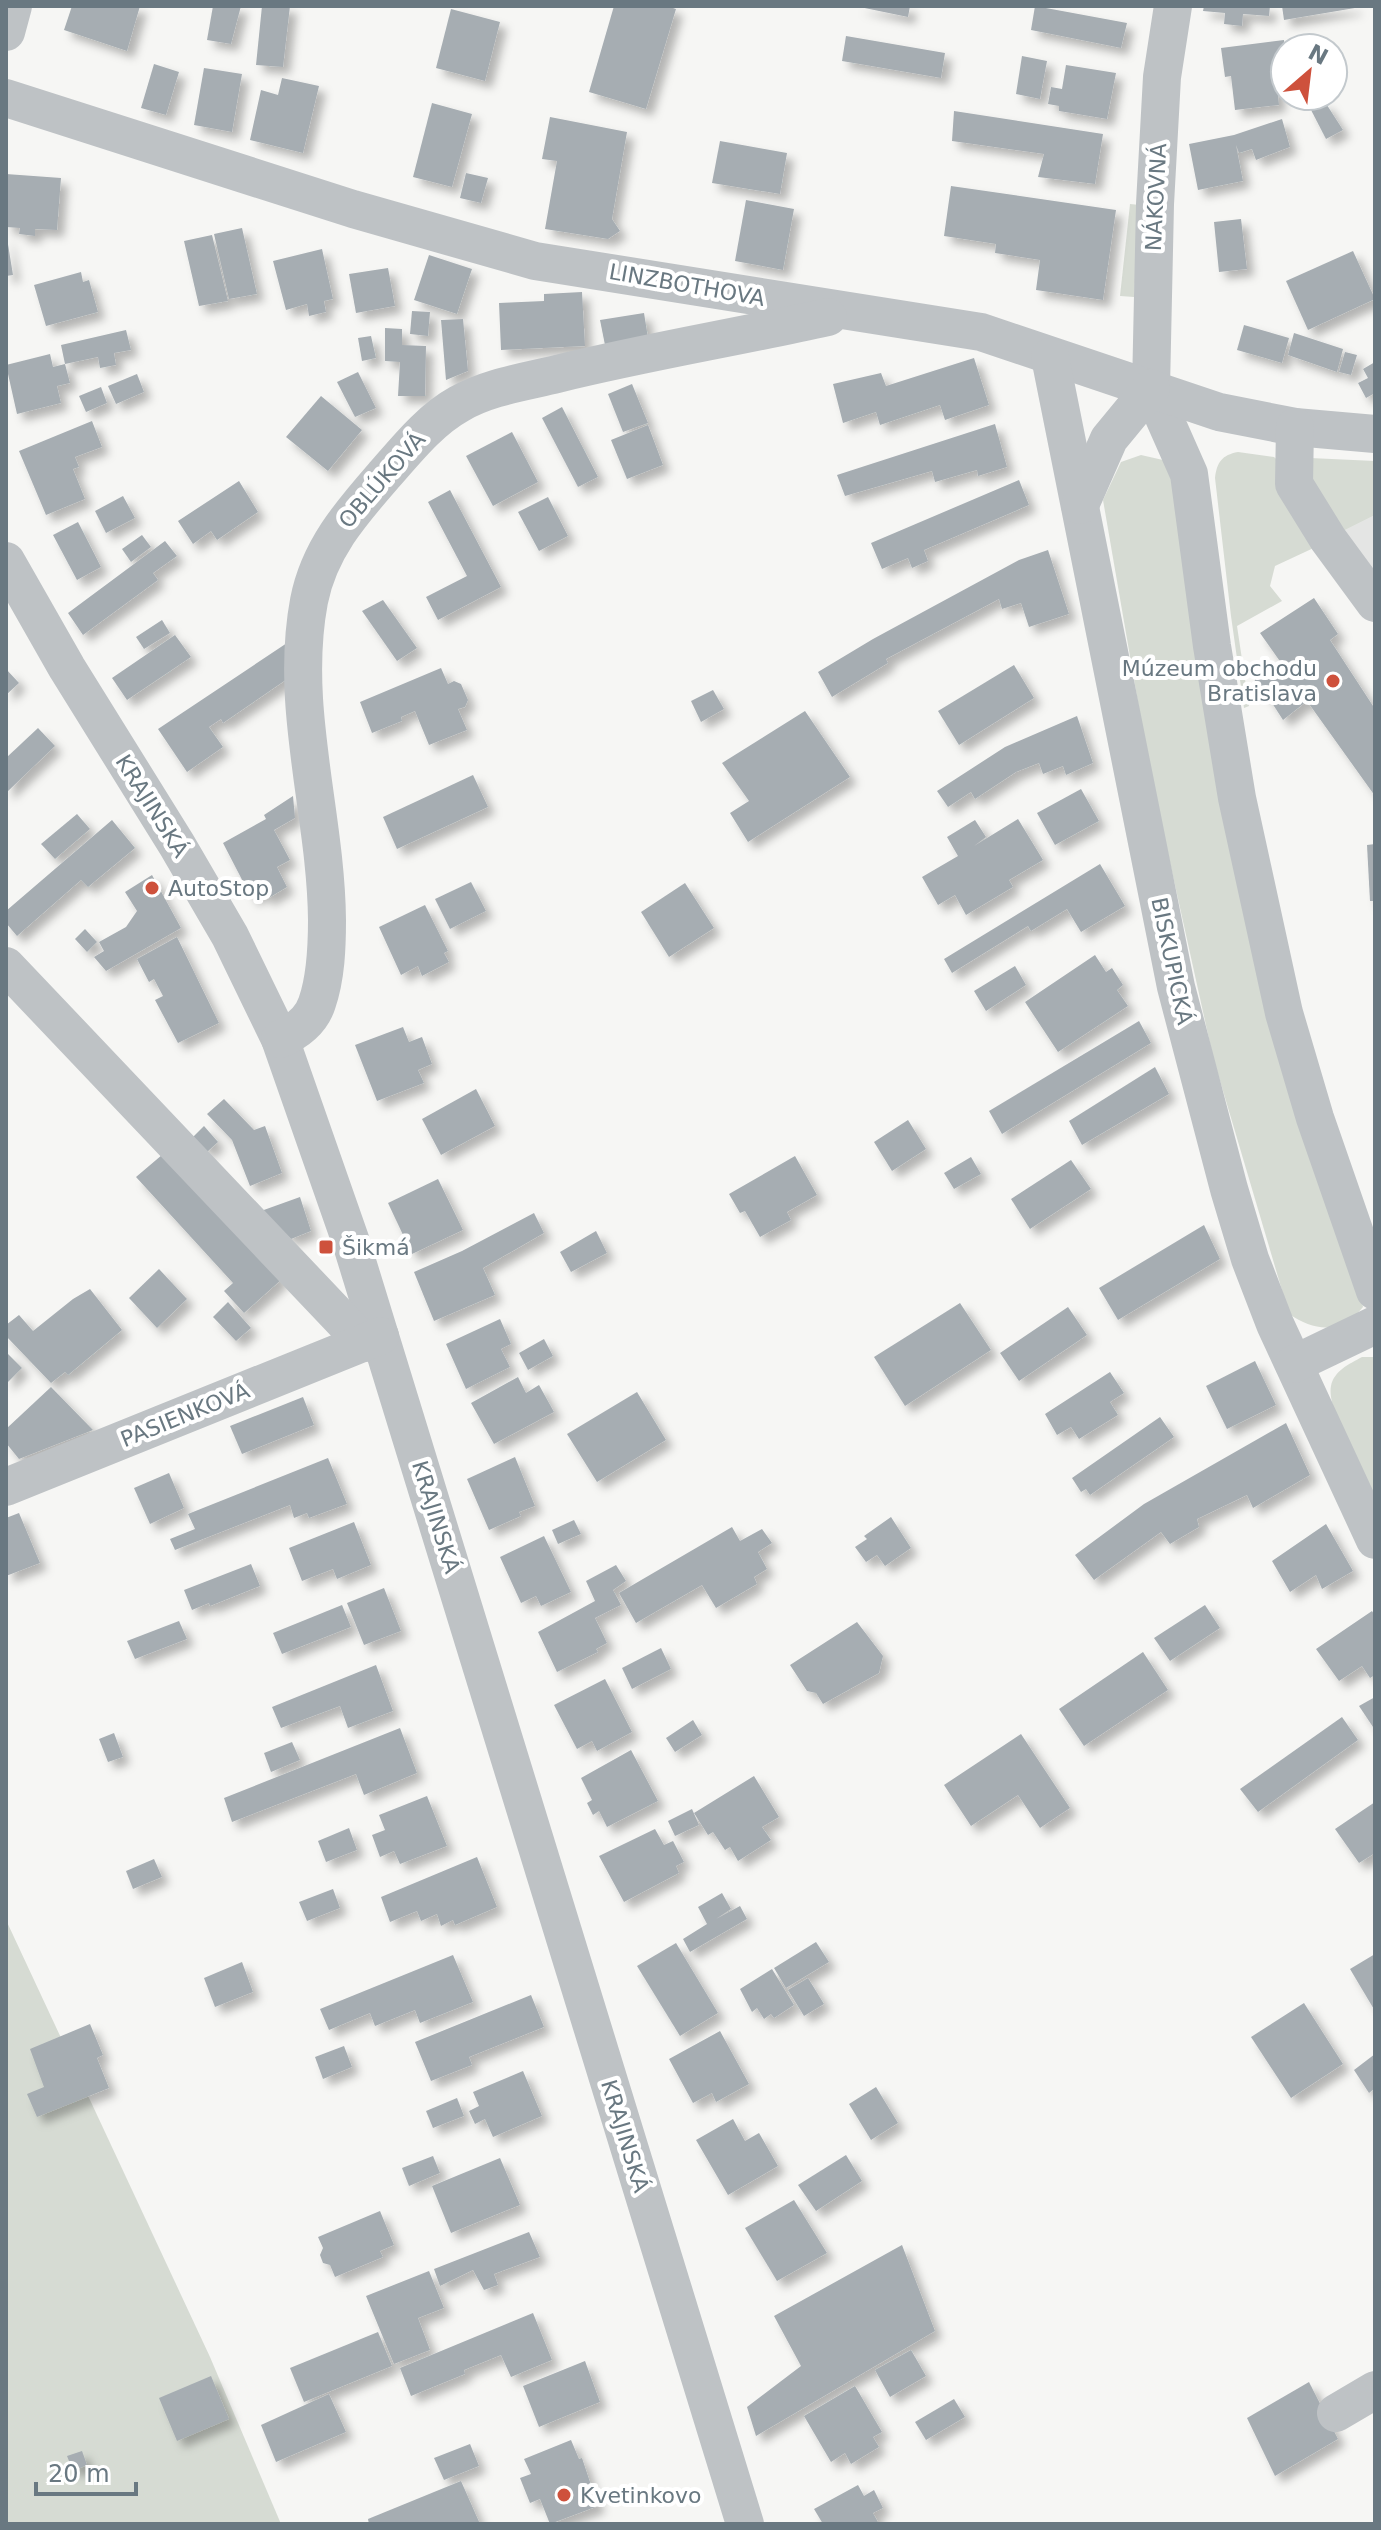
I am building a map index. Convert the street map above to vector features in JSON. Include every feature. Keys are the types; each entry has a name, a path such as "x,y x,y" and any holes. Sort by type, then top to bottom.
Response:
{"street":[{"path":"6,32 13,6"},
{"name":"NÁKOVNÁ","path":"1151,388 1162,77 1173,6"},
{"name":"LINZBOTHOVA","path":"6,98 361,211 535,261 981,332 1219,412 1295,427 1375,434"},
{"name":"OBLÚKOVÁ","path":"280,1039 298,1031 313,1013 324,975 326,881 307,726 304,636 312,584 326,550 345,519 442,414 478,393 621,358 761,332 846,312"},
{"name":"BISKUPICKÁ","path":"1050,357 1176,987 1246,1245 1275,1324 1375,1540"},
{"path":"1080,505 1109,439 1151,388 1189,474 1212,646 1237,798 1284,1013 1315,1118 1375,1291"},
{"path":"1295,427 1294,484 1328,539 1375,603"},
{"name":"KRAJINSKÁ","path":"6,561 67,668 230,936 280,1039 351,1242 372,1339 745,2524"},
{"path":"6,966 372,1339"},
{"path":"1294,1364 1375,1325"},
{"name":"PASIENKOVÁ","path":"6,1487 372,1339"},
{"path":"1336,2413 1375,2390"}],"shaded area":[{"path":"1130,204 1140,205 1134,297 1120,296"},
{"path":"1238,452 1274,457 1282,464 1320,545 1275,566 1270,586 1282,601 1237,626 1249,706 1244,708 1215,478 1221,460"},
{"path":"1141,455 1163,460 1171,472 1359,1286 1363,1307 1355,1316 1337,1326 1318,1327 1289,1314 1213,1057 1150,772 1103,500 1121,462"},
{"path":"1310,458 1375,461 1375,515 1337,534 1307,488"},
{"path":"1375,515 1375,581 1337,534"},
{"path":"1362,1357 1375,1357 1375,1496 1340,1425 1331,1397 1335,1376"},
{"path":"6,1920 210,2357 281,2524 6,2524"}],"building":[{"path":"72,6 140,6 127,51 64,30"},
{"path":"213,6 241,6 231,44 207,40"},
{"path":"262,6 290,6 283,67 256,65"},
{"path":"614,6 667,6 676,9 646,109 589,92"},
{"path":"855,6 910,6 908,17"},
{"path":"1035,6 1127,23 1121,48 1031,30"},
{"path":"1204,6 1270,6 1269,16 1243,14 1242,26 1224,24 1225,13 1203,11"},
{"path":"1282,6 1355,6 1355,8 1284,20"},
{"path":"451,9 500,22 485,81 436,68"},
{"path":"846,36 945,53 941,78 842,61"},
{"path":"1269,42 1269,106 1235,110 1231,76 1225,77 1221,48"},
{"path":"1022,56 1047,61 1040,99 1016,94"},
{"path":"154,64 179,72 166,115 141,108"},
{"path":"1066,65 1116,73 1107,119 1059,111 1059,106 1048,104 1051,87 1062,89"},
{"path":"204,68 242,74 232,132 194,125"},
{"path":"282,78 319,86 303,153 250,140 261,90 278,95"},
{"path":"432,103 472,114 452,187 413,177"},
{"path":"954,111 1103,134 1095,184 1038,177 1044,154 952,141"},
{"path":"1312,112 1331,112 1343,130 1326,139"},
{"path":"550,117 627,132 612,219 620,231 608,239 545,229 557,161 542,159"},
{"path":"1282,119 1290,147 1256,160 1252,149 1239,153 1236,145 1243,181 1198,190 1189,144 1234,135"},
{"path":"720,141 787,153 780,194 712,183"},
{"path":"466,173 488,178 481,203 460,198"},
{"path":"6,174 61,178 57,230 35,229 35,236 19,234 20,228 6,227"},
{"path":"951,186 1116,210 1103,300 1036,290 1040,260 995,253 996,244 944,236"},
{"path":"746,200 794,209 783,270 735,261"},
{"path":"1241,219 1247,269 1219,272 1214,222"},
{"path":"242,228 257,294 229,299 214,234"},
{"path":"6,232 13,275 6,276"},
{"path":"212,235 228,301 199,306 184,241"},
{"path":"322,249 333,299 324,301 326,312 309,316 307,304 286,310 273,261"},
{"path":"1353,251 1375,299 1308,330 1286,281"},
{"path":"429,255 472,269 457,314 414,300"},
{"path":"388,268 395,306 356,313 349,274"},
{"path":"81,272 83,282 89,280 98,312 46,326 34,285"},
{"path":"582,292 585,346 501,350 499,303 544,301 544,294"},
{"path":"412,311 430,312 428,336 410,334"},
{"path":"644,313 648,338 605,345 600,320"},
{"path":"463,319 468,371 446,380 441,320"},
{"path":"1244,325 1289,338 1282,363 1237,350"},
{"path":"385,328 402,329 402,345 426,346 425,396 398,396 400,362 385,361"},
{"path":"126,330 131,350 114,353 116,365 100,368 98,357 65,364 61,345"},
{"path":"1294,333 1343,349 1337,372 1288,355"},
{"path":"371,336 376,358 362,361 358,338"},
{"path":"1345,352 1357,355 1351,375 1339,372"},
{"path":"50,354 53,367 65,364 70,383 57,386 61,403 17,414 6,365"},
{"path":"974,358 989,405 945,420 940,405 880,425 876,412 843,423 833,384 881,373 886,386"},
{"path":"1375,362 1375,393 1366,398 1358,383 1368,378 1363,369"},
{"path":"358,372 376,408 355,417 337,382"},
{"path":"137,374 144,392 116,404 108,386"},
{"path":"632,384 648,423 623,432 608,394"},
{"path":"101,387 107,403 86,412 79,396"},
{"path":"321,396 362,430 328,471 286,437"},
{"path":"562,407 598,477 578,487 542,418"},
{"path":"92,421 102,447 75,457 79,467 73,469 85,499 46,515 19,451"},
{"path":"995,424 1007,467 978,476 977,470 935,482 932,471 845,496 837,475"},
{"path":"648,425 663,465 627,479 611,440"},
{"path":"512,432 538,482 493,506 466,456"},
{"path":"1019,480 1029,505 924,550 928,561 912,568 908,558 882,569 871,543"},
{"path":"239,481 258,512 217,540 211,531 193,544 178,521"},
{"path":"450,490 501,587 438,620 426,597 467,576 428,502"},
{"path":"123,496 135,518 106,533 95,511"},
{"path":"548,497 568,536 539,551 518,512"},
{"path":"78,522 101,567 77,580 53,535"},
{"path":"142,535 151,547 131,562 122,549"},
{"path":"165,541 177,556 153,573 158,580 83,635 68,613"},
{"path":"1048,550 1069,614 1029,627 1021,603 1002,609 999,599 886,659 888,663 832,697 818,672 1019,560"},
{"path":"1314,598 1338,634 1330,640 1375,709 1375,796 1307,701 1283,720 1265,692 1253,689 1256,675 1268,678 1284,667 1260,633"},
{"path":"383,600 417,648 397,661 362,611"},
{"path":"162,620 170,633 144,649 136,637"},
{"path":"175,635 191,657 127,700 112,678"},
{"path":"290,641 290,677 223,723 221,719 209,727 223,747 187,772 158,729"},
{"path":"1014,665 1034,698 959,745 938,711"},
{"path":"441,668 448,684 454,681 461,684 468,700 465,707 458,709 467,730 429,745 415,711 401,717 402,721 372,733 360,702"},
{"path":"6,669 19,683 6,695"},
{"path":"713,690 724,709 701,722 691,701"},
{"path":"805,711 850,777 748,842 730,813 749,801 722,763"},
{"path":"1077,716 1093,763 1066,775 1063,766 1043,774 1039,763 1016,772 975,799 971,792 948,807 937,791 1005,747"},
{"path":"38,728 55,746 6,793 6,758"},
{"path":"473,775 488,807 397,849 383,817"},
{"path":"1081,789 1099,821 1055,845 1037,813"},
{"path":"293,796 295,818 274,830 290,860 277,867 287,887 267,899 263,893 252,899 223,843 266,819 264,815"},
{"path":"77,814 90,829 55,859 41,844"},
{"path":"1018,819 1043,860 1009,880 1013,887 966,915 955,895 938,905 922,877 958,856 947,837 975,820 986,837 974,846"},
{"path":"112,820 135,848 88,887 81,880 17,936 6,923 6,911"},
{"path":"1375,844 1375,901 1370,901 1367,845"},
{"path":"1100,864 1125,906 1081,932 1067,909 1031,931 1028,926 952,973 944,959"},
{"path":"152,875 181,928 106,971 94,957 104,951 99,942 126,927 137,911 125,892"},
{"path":"471,882 486,911 450,929 435,899"},
{"path":"685,883 714,928 669,957 641,912"},
{"path":"425,905 448,951 444,953 449,962 422,976 418,966 401,975 379,927"},
{"path":"85,929 97,942 87,952 75,939"},
{"path":"177,937 219,1023 178,1043 155,1000 163,996 154,979 149,982 137,959"},
{"path":"1095,955 1106,972 1112,968 1123,985 1117,990 1128,1006 1058,1052 1025,1002"},
{"path":"1015,966 1026,985 986,1011 974,991"},
{"path":"1139,1021 1151,1043 1002,1134 989,1111"},
{"path":"403,1027 409,1042 422,1037 432,1064 418,1070 424,1083 377,1101 355,1045"},
{"path":"1155,1067 1169,1094 1082,1145 1069,1121"},
{"path":"476,1089 495,1126 441,1155 422,1119"},
{"path":"224,1099 254,1130 265,1126 282,1173 250,1186 232,1140 207,1114"},
{"path":"908,1120 926,1149 892,1171 874,1142"},
{"path":"204,1126 218,1142 207,1152 193,1137"},
{"path":"169,1149 282,1279 244,1313 224,1291 233,1283 136,1177"},
{"path":"795,1156 817,1195 787,1212 791,1220 760,1237 745,1211 740,1213 729,1194"},
{"path":"971,1157 981,1174 954,1189 944,1173"},
{"path":"1071,1160 1091,1189 1030,1229 1011,1199"},
{"path":"438,1179 463,1230 412,1254 388,1203"},
{"path":"300,1197 311,1231 291,1239 261,1211"},
{"path":"534,1213 544,1233 483,1268 495,1295 434,1321 414,1272"},
{"path":"1204,1225 1220,1259 1118,1320 1099,1288"},
{"path":"596,1231 607,1253 571,1272 560,1252"},
{"path":"159,1269 187,1299 157,1328 129,1298"},
{"path":"90,1289 122,1330 68,1375 65,1372 51,1383 6,1336 6,1325 19,1315 33,1331"},
{"path":"228,1302 251,1328 236,1341 213,1317"},
{"path":"960,1303 991,1350 905,1406 874,1357"},
{"path":"1068,1307 1087,1335 1019,1381 1000,1353"},
{"path":"500,1319 511,1344 501,1349 510,1367 466,1389 446,1344"},
{"path":"544,1339 553,1356 528,1370 519,1353"},
{"path":"6,1352 22,1368 6,1384"},
{"path":"1255,1361 1276,1405 1227,1429 1206,1386"},
{"path":"1110,1372 1124,1393 1110,1402 1118,1415 1079,1439 1071,1427 1057,1435 1045,1414"},
{"path":"518,1377 526,1393 539,1385 554,1412 494,1444 471,1403"},
{"path":"51,1387 93,1430 19,1459 6,1443 6,1429"},
{"path":"637,1392 666,1440 597,1482 567,1434"},
{"path":"303,1397 314,1425 242,1454 230,1426"},
{"path":"1160,1417 1174,1437 1090,1495 1086,1489 1081,1492 1072,1478"},
{"path":"1286,1423 1310,1475 1253,1508 1247,1495 1197,1519 1199,1527 1170,1544 1161,1532 1094,1580 1075,1555 1144,1504"},
{"path":"515,1457 535,1506 489,1530 467,1479"},
{"path":"328,1458 347,1504 309,1518 307,1513 294,1518 290,1505 175,1550 170,1539 195,1529 188,1514"},
{"path":"169,1473 184,1508 150,1524 134,1488"},
{"path":"19,1513 40,1563 6,1576 6,1518"},
{"path":"891,1517 911,1548 885,1566 877,1555 866,1562 855,1547 867,1539 864,1536"},
{"path":"574,1520 581,1534 558,1544 552,1530"},
{"path":"354,1522 371,1565 337,1579 333,1569 302,1581 289,1548"},
{"path":"1326,1524 1353,1571 1322,1589 1316,1575 1290,1592 1272,1561"},
{"path":"732,1527 740,1541 762,1529 772,1543 758,1552 767,1569 754,1577 757,1584 716,1608 702,1585 636,1623 619,1593"},
{"path":"544,1536 571,1592 541,1606 536,1596 521,1603 500,1557"},
{"path":"251,1564 260,1586 192,1610 184,1590"},
{"path":"616,1565 626,1581 613,1590 621,1605 595,1618 607,1643 596,1649 598,1652 557,1672 538,1632 595,1601 586,1581"},
{"path":"384,1588 401,1631 364,1645 347,1603"},
{"path":"342,1605 351,1627 282,1654 273,1633"},
{"path":"1205,1605 1220,1628 1170,1661 1154,1638"},
{"path":"1372,1611 1375,1616 1375,1675 1370,1678 1362,1666 1339,1681 1316,1649"},
{"path":"179,1621 187,1639 135,1659 127,1641"},
{"path":"857,1622 883,1656 879,1673 823,1704 816,1693 807,1691 790,1665"},
{"path":"661,1648 671,1669 632,1689 622,1668"},
{"path":"1143,1652 1168,1690 1084,1746 1059,1709"},
{"path":"376,1665 393,1711 348,1728 340,1706 281,1728 272,1707"},
{"path":"605,1679 632,1732 597,1751 592,1741 577,1749 554,1705"},
{"path":"1375,1697 1375,1730 1359,1706"},
{"path":"1342,1717 1358,1740 1258,1812 1240,1789"},
{"path":"693,1720 702,1735 675,1752 666,1738"},
{"path":"400,1728 417,1773 364,1795 356,1774 232,1822 224,1798"},
{"path":"114,1733 123,1757 108,1762 99,1739"},
{"path":"1021,1734 1070,1808 1040,1828 1018,1795 971,1826 944,1785"},
{"path":"292,1742 300,1760 271,1772 264,1753"},
{"path":"631,1750 658,1801 607,1827 599,1811 593,1815 587,1803 592,1800 581,1778"},
{"path":"754,1776 779,1817 762,1827 771,1840 738,1861 730,1847 725,1850 713,1832 708,1835 694,1813"},
{"path":"427,1796 447,1846 400,1864 394,1851 380,1857 372,1835 385,1830 379,1815"},
{"path":"1375,1802 1375,1853 1359,1863 1335,1829"},
{"path":"692,1809 699,1825 675,1836 668,1821"},
{"path":"349,1828 357,1850 326,1862 318,1841"},
{"path":"655,1829 664,1845 673,1841 684,1862 676,1866 679,1873 624,1902 599,1856"},
{"path":"477,1857 497,1907 455,1925 453,1920 441,1926 437,1914 421,1921 417,1911 390,1922 381,1897"},
{"path":"154,1859 162,1877 133,1889 126,1871"},
{"path":"333,1889 340,1908 307,1921 299,1902"},
{"path":"722,1893 731,1909 716,1919 740,1906 747,1919 690,1952 683,1939 707,1924 698,1907"},
{"path":"816,1942 829,1962 786,1988 774,1968"},
{"path":"676,1943 718,2013 680,2036 637,1966"},
{"path":"1375,1954 1375,2011 1350,1969"},
{"path":"453,1955 473,2002 420,2023 415,2010 375,2026 370,2013 329,2030 320,2009"},
{"path":"242,1962 253,1992 215,2007 204,1978"},
{"path":"772,1969 794,2005 774,2018 771,2014 764,2019 757,2008 752,2012 740,1989"},
{"path":"808,1978 824,2004 804,2016 788,1990"},
{"path":"531,1995 544,2027 469,2057 472,2065 431,2081 415,2042"},
{"path":"1304,2003 1343,2064 1291,2098 1251,2037"},
{"path":"90,2024 103,2055 97,2058 109,2088 37,2117 27,2094 44,2087 30,2049"},
{"path":"720,2031 749,2084 716,2102 712,2093 693,2103 669,2059"},
{"path":"344,2046 352,2067 323,2079 315,2057"},
{"path":"1375,2054 1375,2088 1369,2093 1354,2070"},
{"path":"523,2071 542,2116 493,2137 485,2119 475,2124 469,2111 479,2106 473,2092"},
{"path":"876,2087 898,2123 871,2140 849,2104"},
{"path":"457,2098 464,2116 433,2128 426,2111"},
{"path":"733,2119 745,2141 759,2133 778,2166 728,2195 696,2140"},
{"path":"846,2155 862,2181 816,2211 798,2185"},
{"path":"433,2156 440,2173 409,2186 402,2168"},
{"path":"500,2158 520,2205 451,2233 432,2186"},
{"path":"794,2200 827,2253 777,2281 745,2228"},
{"path":"380,2211 394,2245 380,2251 383,2257 335,2277 330,2265 323,2263 320,2255 323,2248 318,2237"},
{"path":"529,2232 540,2257 494,2274 498,2285 484,2290 473,2270 440,2286 434,2269"},
{"path":"902,2245 935,2331 756,2436 747,2407 801,2366 774,2316"},
{"path":"429,2271 444,2308 418,2318 430,2350 394,2364 366,2296"},
{"path":"533,2313 552,2360 511,2377 501,2355 411,2396 400,2368"},
{"path":"378,2332 392,2366 304,2402 290,2368"},
{"path":"911,2350 926,2376 890,2397 875,2370"},
{"path":"585,2361 600,2402 539,2427 523,2386"},
{"path":"211,2376 229,2419 177,2441 159,2398"},
{"path":"1309,2382 1338,2439 1275,2476 1247,2418"},
{"path":"855,2386 882,2432 873,2437 879,2447 851,2464 845,2453 831,2462 804,2416"},
{"path":"329,2394 346,2432 276,2462 261,2425"},
{"path":"954,2399 965,2417 926,2440 915,2422"},
{"path":"571,2440 579,2459 582,2458 598,2506 550,2524 540,2499 530,2503 520,2478 531,2474 524,2459"},
{"path":"470,2444 479,2466 444,2480 434,2458"},
{"path":"82,2451 87,2465 73,2471 67,2456"},
{"path":"461,2481 480,2524 369,2524 368,2519"},
{"path":"858,2485 864,2496 874,2490 883,2508 873,2513 879,2524 823,2524 814,2509"}],"place":[{"name":"Múzeum obchodu Bratislava","path":"1333,681"},
{"name":"AutoStop","path":"152,888"},
{"name":"Šikmá","path":"326,1247"},
{"name":"Kvetinkovo","path":"564,2495"}]}
